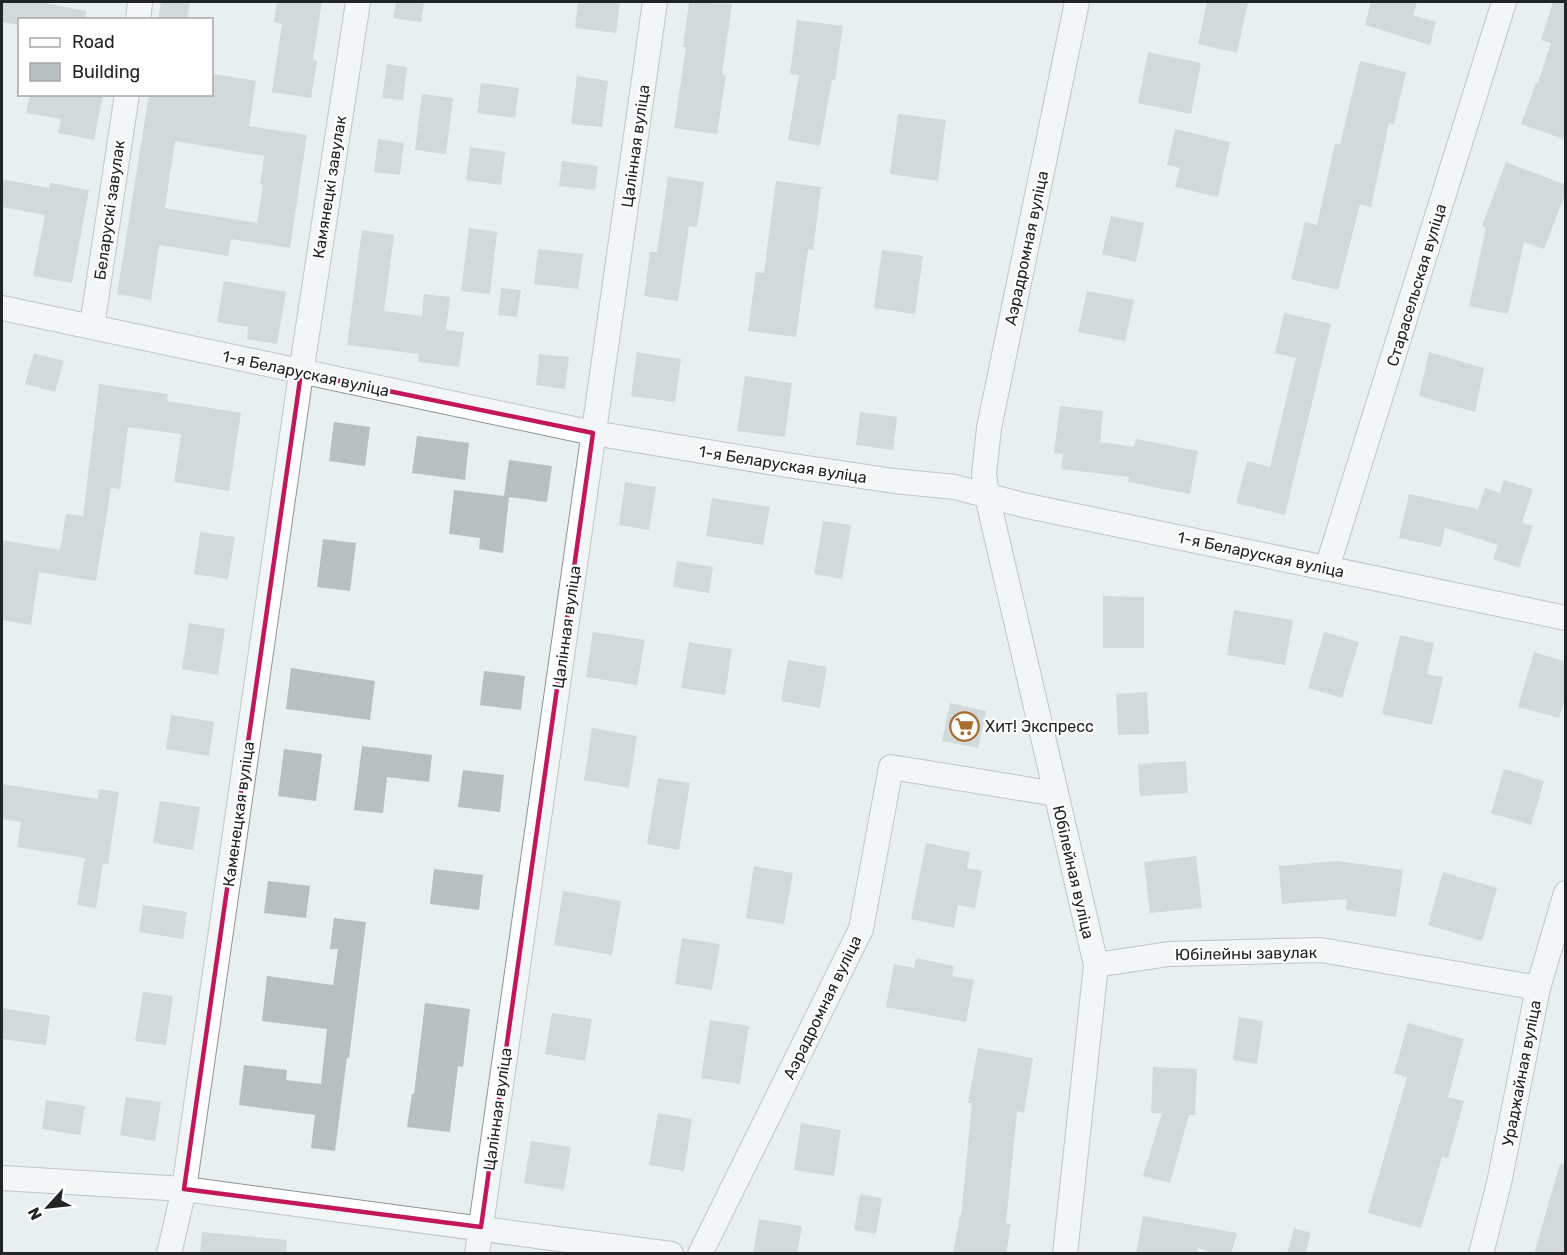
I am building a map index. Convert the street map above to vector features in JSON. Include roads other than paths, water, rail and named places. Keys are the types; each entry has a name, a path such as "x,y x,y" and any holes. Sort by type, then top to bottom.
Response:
{"street":[{"path":"138,18 140,2"},
{"name":"Камянецкі завулак","path":"301,373 358,2"},
{"name":"Цалінная вуліца","path":"477,1254 655,2"},
{"name":"Аэрадромная вуліца","path":"987,496 984,474 989,428 1077,2"},
{"name":"Старасельская вуліца","path":"1327,568 1504,2"},
{"name":"Беларускі завулак","path":"92,326 127,96"},
{"name":"1-я Беларуская вуліца","path":"2,308 593,433 787,465 955,487 987,496 1566,618"},
{"name":"Каменецкая вуліца","path":"169,1254 184,1189 301,373"},
{"name":"Юбілейная вуліца","path":"987,496 1096,965 1065,1254"},
{"name":"Аэрадромная вуліца","path":"700,1254 861,929 891,767 1056,794"},
{"name":"Ураджайная вуліца","path":"1481,1254 1499,1183 1538,988 1566,893"},
{"name":"Юбілейны завулак","path":"1096,965 1169,954 1321,950 1538,988"},
{"path":"2,1178 184,1189 671,1254"}],"place":[{"name":"Хит! Экспресс","path":"964,726"}]}
